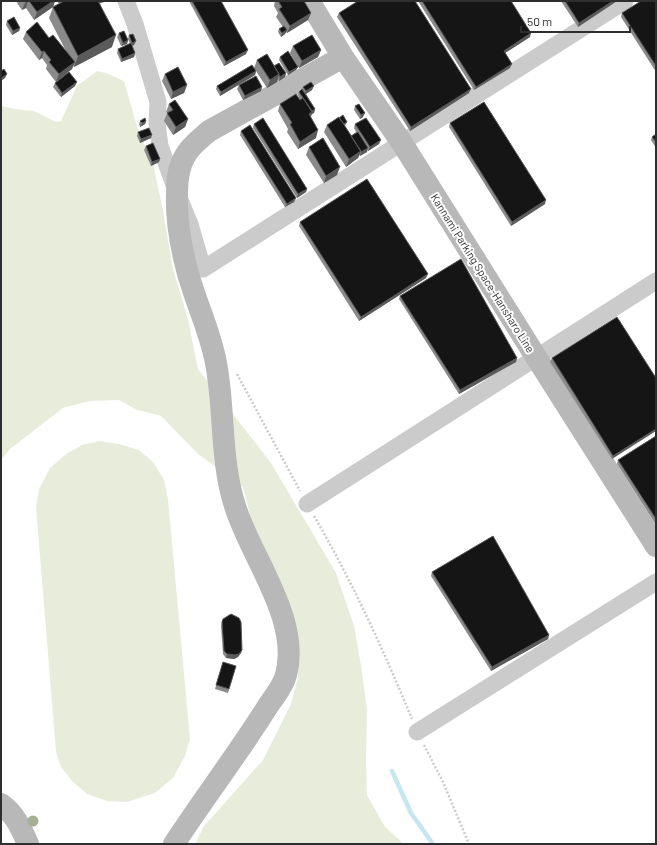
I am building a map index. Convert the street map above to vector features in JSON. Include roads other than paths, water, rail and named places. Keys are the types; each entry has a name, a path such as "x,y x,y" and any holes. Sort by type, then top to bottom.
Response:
{"street":[{"path":"126,1 158,102 157,123 160,146 190,224 203,269 625,1"},
{"name":"Kannami Parking Space-Hansharo Line","path":"308,1 343,57 402,143 656,546"},
{"path":"174,844 198,807 253,731 279,690 286,676 288,645 285,624 276,598 248,538 235,506 230,486 224,446 216,364 211,340 186,267 177,221 177,177 185,154 209,131 343,57"},
{"path":"307,504 656,281"},
{"path":"417,732 656,582"},
{"path":"1,804 7,808 19,823 28,844"}],"waterway":[{"path":"392,771 411,813 433,844"}]}
